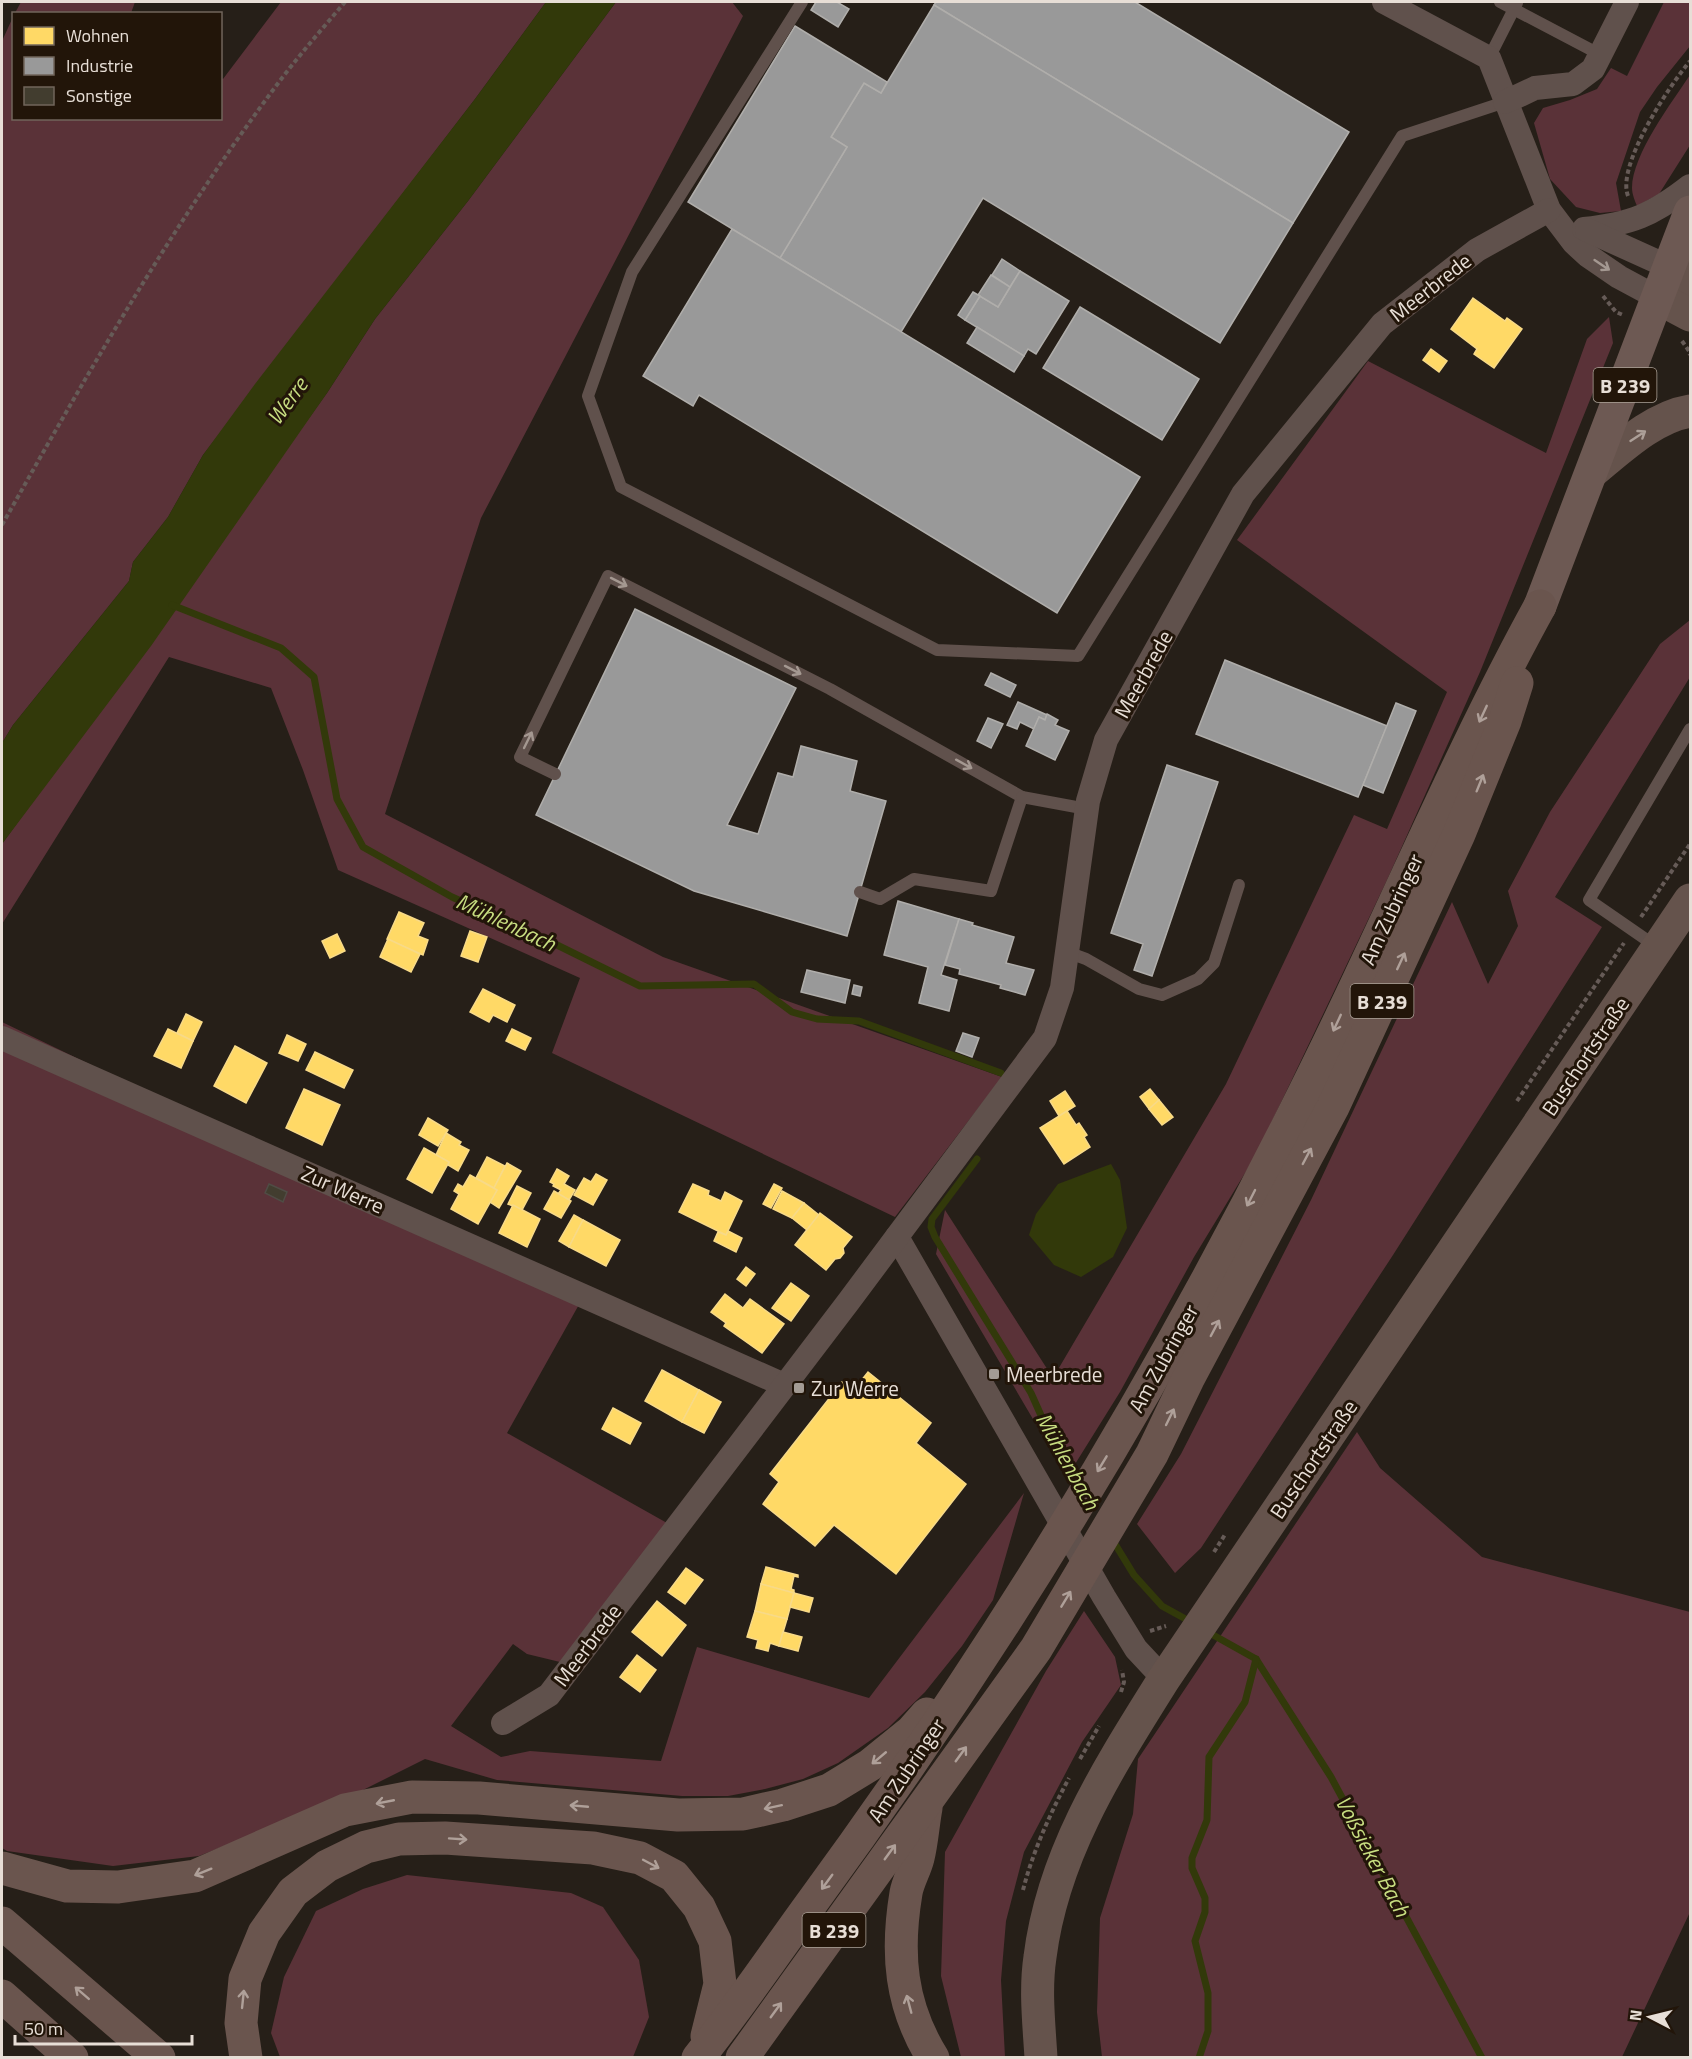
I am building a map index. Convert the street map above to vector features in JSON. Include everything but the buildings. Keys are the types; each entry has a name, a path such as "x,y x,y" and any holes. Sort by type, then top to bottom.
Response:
{"highway":[{"name":"Am Zubringer","path":"700,2054 887,1801 1015,1606 1132,1414 1235,1229 1305,1092 1497,684 1540,606"},
{"name":"Am Zubringer","path":"742,2058 1036,1649 1152,1454 1188,1379 1333,1107 1459,834 1505,721 1540,606"},
{"path":"2,1868 67,1886 118,1887 195,1876 345,1810 412,1797 479,1797 678,1815 743,1814 783,1805 829,1790 870,1766 912,1731 992,1640"},
{"path":"927,1802 918,1858 906,1890 900,1940 902,1975 912,2014 933,2058"},
{"path":"246,2058 241,2023 245,1979 264,1933 293,1892 327,1866 366,1847 399,1839 445,1838 593,1848 640,1858 674,1876 699,1907 715,1941 720,1984 700,2054"},
{"path":"2,1923 159,2058"},
{"path":"2,1996 72,2058"}],"main road":[{"name":"Am Zubringer","path":"1540,606 1658,298 1680,274 1690,212"},
{"path":"1658,298 1690,315"},
{"path":"1592,472 1626,444 1658,423 1690,411"},
{"name":"Buschortstraße","path":"1041,2058 1038,2010 1040,1958 1050,1902 1072,1838 1112,1763 1164,1680 1690,900"}],"street":[{"path":"1384,2 1489,58 1505,102 1574,243 1619,277 1658,298"},
{"path":"1505,102 1535,88 1573,84 1593,69 1628,2"},
{"path":"1565,221 1610,226 1638,219 1652,213 1690,186"},
{"path":"1565,221 1680,274"},
{"name":"Meerbrede","path":"503,1723 549,1695 1045,1038 1062,988 1087,809 1106,740 1243,494 1382,324 1477,250 1565,221"},
{"name":"Zur Werre","path":"2,1038 784,1384"},
{"path":"897,1237 1104,1597 1136,1649 1164,1680"}],"lane":[{"path":"802,2 633,272 588,396 621,487 937,650 1078,656 1402,136 1505,102"},
{"path":"1500,2 1516,5 1600,55"},
{"path":"1489,58 1516,5"},
{"path":"555,774 520,757 608,576 830,689 1022,797 1087,809"},
{"path":"1658,948 1589,900 1690,729"},
{"path":"860,892 880,899 914,879 991,891 1022,797"},
{"path":"1067,952 1086,959 1139,989 1162,995 1198,979 1214,963 1239,885"}],"path":[{"path":"2,525 53,434 172,236 279,82 345,2"},
{"path":"1638,219 1626,189 1634,156 1654,112 1690,61"},
{"path":"1610,304 1619,277"}],"shaded area":[{"path":"21,2 135,2 131,12 16,12"},
{"path":"281,2 546,2 475,99 203,455 168,517 133,562 129,581 13,725 2,743 2,41 12,19 12,120 222,120 223,79"},
{"path":"616,2 732,2 743,16 481,518 385,814 663,957 1002,1077 895,1217 552,1053 580,978 338,870 271,688 169,657 2,924 2,844 327,393 375,319 468,201"},
{"path":"1664,2 1690,2 1690,46 1640,112 1616,183 1621,211 1600,213 1576,207 1550,179 1534,123 1543,108 1597,89 1611,68 1627,76"},
{"path":"1690,75 1690,145 1659,194 1637,206 1632,188 1639,160 1654,129"},
{"path":"1609,317 1613,343 1480,672 1387,880 1256,1155 1194,1257 1120,1392 1067,1477 936,1254 945,1210 1053,1378 1226,1084 1354,815 1387,829 1447,692 1237,540 1368,361 1546,453 1587,339"},
{"path":"1690,620 1690,677 1555,897 1602,927 1393,1255 1201,1548 1175,1573 1137,1524 1181,1454 1311,1200 1452,902 1488,984 1518,926 1508,891 1550,812 1660,644"},
{"path":"2,1022 581,1301 507,1433 667,1523 560,1662 527,1654 513,1644 451,1726 501,1757 530,1751 661,1761 697,1647 869,1698 1024,1493 993,1600 962,1646 925,1692 888,1728 838,1763 803,1779 765,1789 728,1796 682,1796 497,1780 425,1759 359,1792 199,1856 113,1866 7,1851 2,1848"},
{"path":"1357,1432 1380,1468 1482,1557 1690,1612 1690,1912 1622,2057 1102,2057 1097,2012 1100,1918 1133,1814 1138,1759"},
{"path":"1084,1611 1115,1657 1121,1685 1082,1742 1024,1852 1006,1921 1001,1980 1005,2057 961,2057 941,1976 945,1852 1046,1671"},
{"path":"407,1875 571,1893 603,1907 639,1960 649,2017 633,2057 280,2057 271,2033 284,1977 316,1911 363,1889"}],"water":[{"name":"Werre","path":"546,2 616,2 468,201 375,319 327,393 151,646 2,844 2,743 13,725 129,581 133,562 168,517 203,455 475,99"},
{"path":"1111,1164 1120,1180 1127,1228 1113,1257 1081,1277 1054,1265 1029,1235 1036,1214 1058,1184"}],"waterway":[{"name":"Mühlenbach","path":"172,605 281,648 314,677 337,799 363,847 452,897 640,986 754,984 792,1012 817,1019 859,1021 1001,1073"},
{"name":"Mühlenbach","path":"977,1159 932,1219 931,1227 1031,1393 1048,1431 1079,1483"},
{"name":"Mühlenbach","path":"1112,1539 1134,1575 1162,1606 1191,1622"},
{"name":"Voßsieker Bach","path":"1206,1631 1256,1659 1331,1777 1482,2058"},
{"path":"1199,2058 1208,2031 1208,1993 1195,1941 1205,1912 1205,1898 1192,1868 1192,1858 1207,1820 1209,1757 1245,1702 1256,1659"}],"place":[{"name":"Meerbrede","path":"994,1374"},
{"name":"Zur Werre","path":"799,1388"}]}
